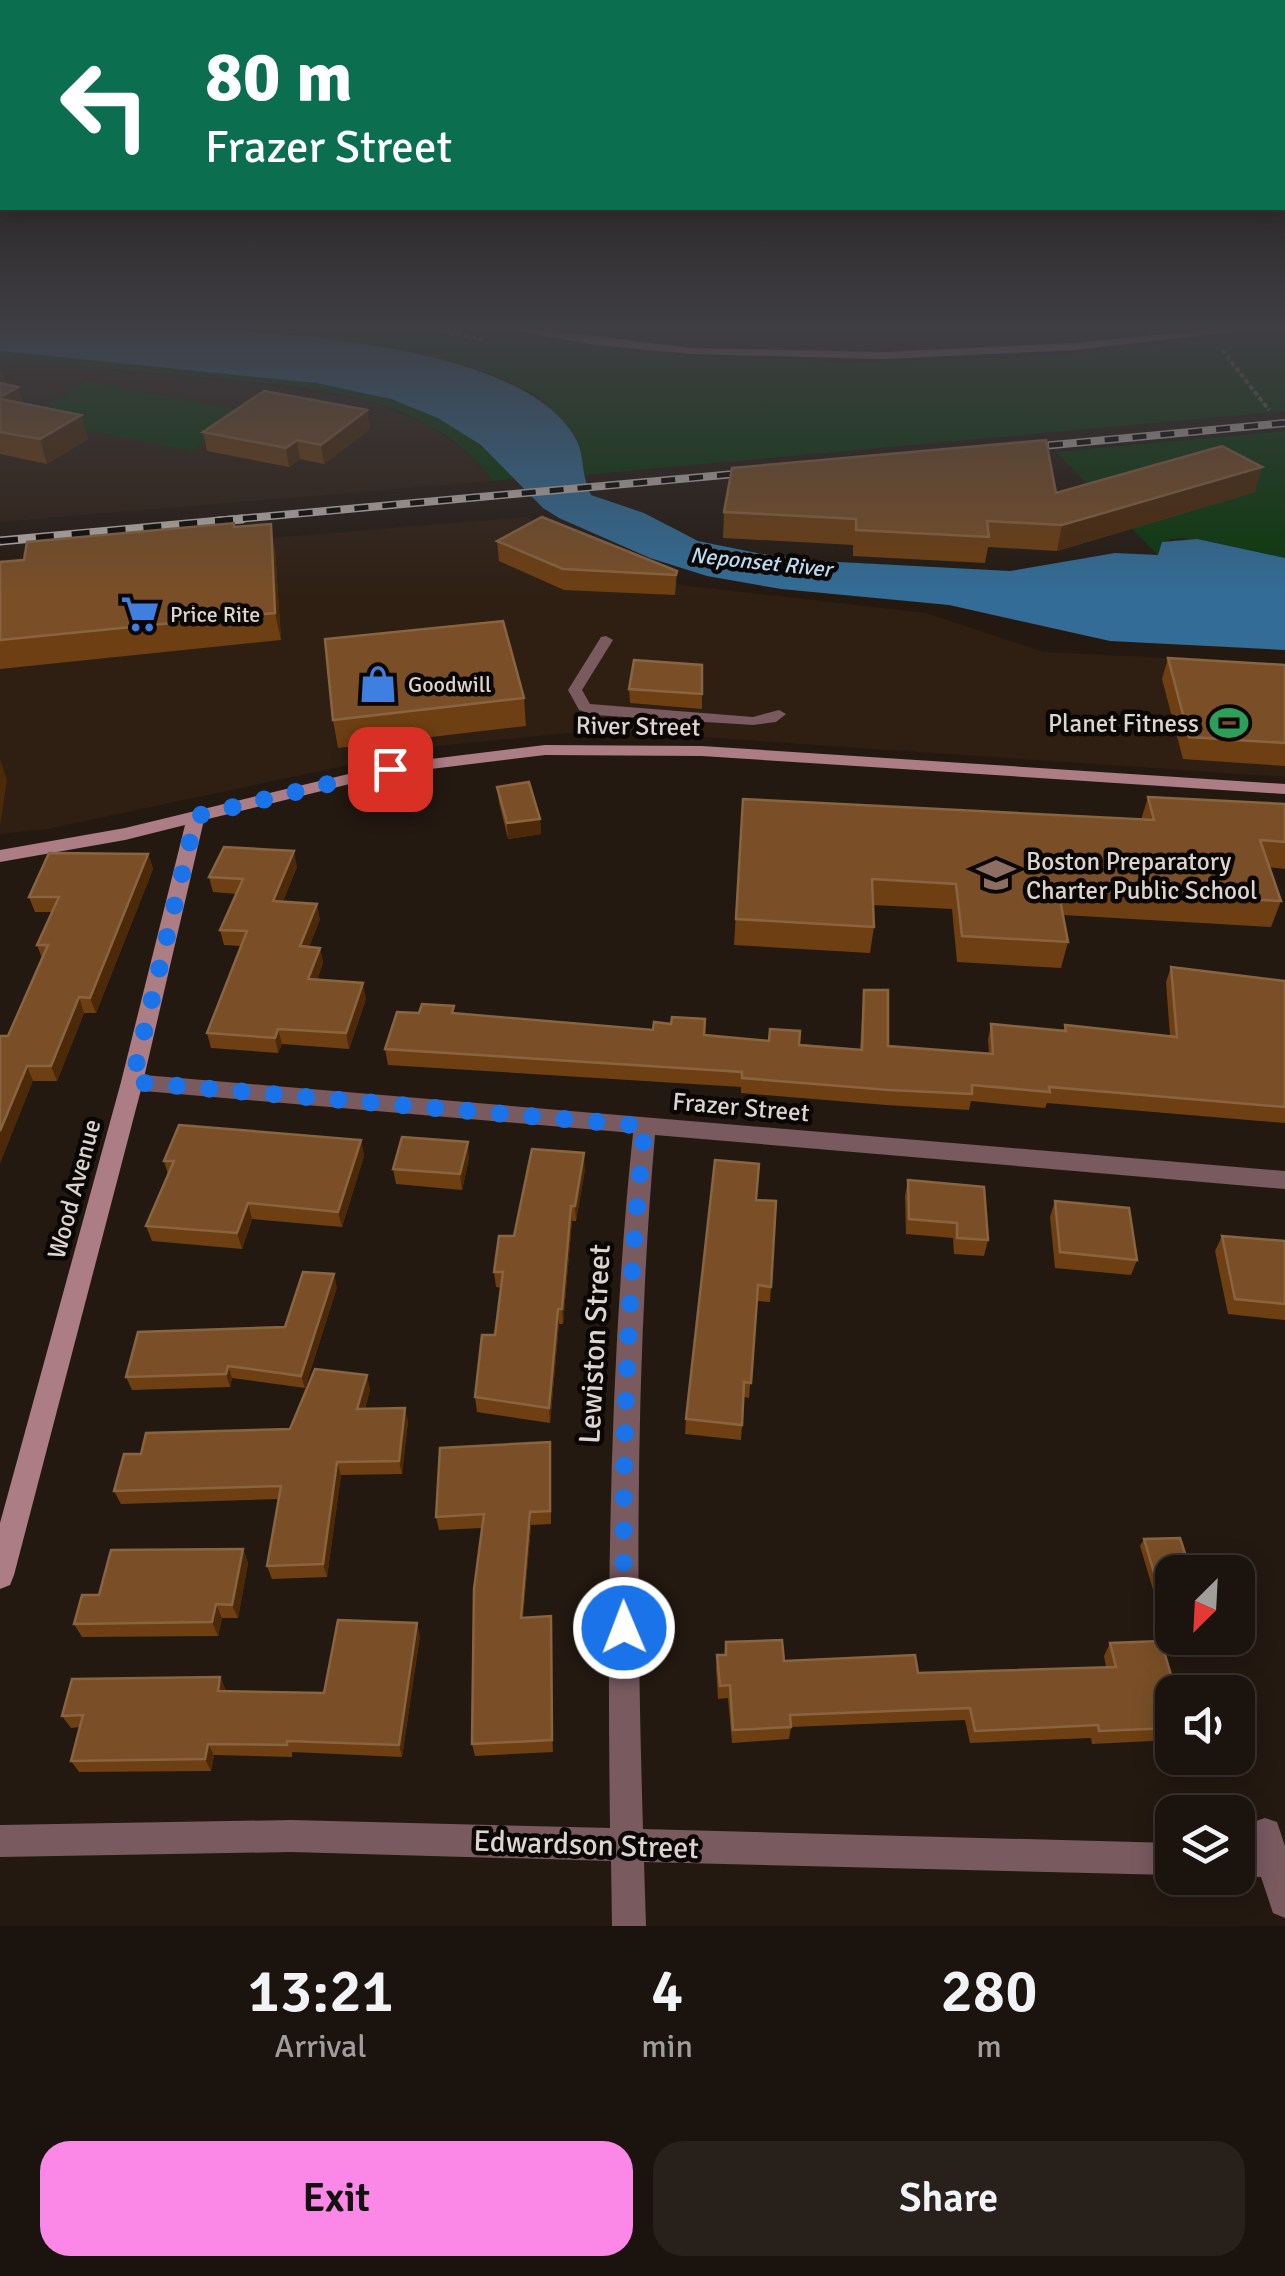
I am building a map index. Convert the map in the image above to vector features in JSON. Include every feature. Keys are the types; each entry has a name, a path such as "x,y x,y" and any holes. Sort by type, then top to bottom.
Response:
{"main road":[{"name":"River Street","path":"0,856 94,840 417,764 584,749 720,752 1285,789"},
{"name":"Wood Avenue","path":"0,1575 132,1082 196,816"}],"street":[{"name":"Frazer Street","path":"132,1082 1285,1180"},
{"name":"Lewiston Street","path":"629,1926 622,1446 632,1246 645,1126"},
{"name":"Edwardson Street","path":"0,1840 291,1836 1155,1859"},
{"path":"1255,1853 1268,1847 1285,1901"}],"lane":[{"path":"606,640 575,690 584,707 594,711 753,721 779,714"}],"shaded area":[{"path":"0,417 411,417 466,451 493,481 0,522"},
{"path":"526,517 681,585 926,613 1044,652 1285,664 1285,777 599,730 438,746 47,829 0,834 0,560"}],"green space":[{"path":"26,417 243,417 191,451"},
{"path":"412,417 433,417 450,425 484,448 514,479 493,481 465,451 433,427"},
{"path":"555,417 1221,417 583,475 578,453"},
{"path":"1285,431 1285,558 1182,538 1169,539 1158,555 1056,452"}],"water":[{"name":"Neponset River","path":"558,417 577,441 591,495 644,513 698,541 762,554 820,561 1010,571 1115,553 1158,555 1162,542 1197,539 1285,558 1285,650 1110,641 949,605 781,589 707,576 650,558 559,518 543,508 481,445 438,418"}],"building":[{"path":"0,417 78,417 40,439 0,432"},
{"path":"225,417 358,417 321,445 297,440 286,448 203,432"},
{"path":"1046,440 1056,493 1222,446 1262,467 1062,525 987,521 989,537 856,530 856,519 724,512 732,468"},
{"path":"542,517 677,571 676,575 563,569 497,541"},
{"name":"Price Rite","path":"234,523 234,527 271,524 275,613 0,640 0,562 24,560 27,542"},
{"path":"503,621 524,698 333,720 325,639"},
{"name":"Planet Fitness","path":"1168,658 1285,665 1285,743 1189,737"},
{"path":"634,660 702,665 702,694 629,689"},
{"path":"529,782 540,819 507,823 497,787"},
{"name":"Boston Preparatory Charter Public School","path":"1148,797 1285,804 1285,842 1260,840 1281,901 1058,889 1068,942 962,936 956,884 872,879 874,927 736,919 743,799 1154,820"},
{"path":"224,847 294,851 273,901 317,904 300,946 320,948 308,979 363,983 346,1033 278,1029 275,1038 207,1033 247,931 220,930 243,879 209,877"},
{"path":"49,853 148,854 90,998 79,997 51,1066 27,1066 0,1131 0,1036 8,1036 48,945 37,945 59,897 29,897"},
{"path":"1171,967 1285,981 1285,1107 1049,1087 1050,1092 972,1085 972,1094 889,1090 742,1078 742,1072 385,1049 397,1012 419,1013 422,1004 454,1006 452,1013 653,1030 654,1022 671,1024 672,1017 705,1019 704,1035 769,1041 770,1029 800,1031 799,1045 862,1050 864,990 888,990 888,1046 993,1054 991,1024 1066,1031 1065,1025 1177,1037"},
{"path":"179,1125 361,1140 338,1212 248,1203 237,1233 146,1226 174,1161 164,1161"},
{"path":"402,1137 468,1142 460,1174 393,1169"},
{"path":"532,1149 584,1153 575,1206 571,1206 549,1408 475,1397 482,1335 495,1335 503,1272 494,1272 499,1236 514,1236"},
{"path":"715,1160 759,1164 756,1200 776,1201 771,1287 758,1285 751,1383 744,1382 742,1425 686,1419"},
{"path":"908,1180 984,1187 988,1240 957,1238 957,1223 909,1219"},
{"path":"1055,1201 1129,1208 1137,1260 1060,1252"},
{"path":"1222,1236 1285,1241 1285,1304 1235,1299"},
{"path":"303,1272 334,1274 301,1376 228,1366 226,1374 126,1377 138,1332 285,1327"},
{"path":"315,1369 367,1375 357,1409 405,1408 399,1461 337,1462 323,1564 267,1566 281,1486 114,1491 124,1454 141,1454 146,1433 290,1429"},
{"path":"550,1442 550,1511 530,1512 521,1618 551,1616 552,1740 472,1744 474,1589 484,1514 436,1517 440,1448"},
{"path":"1180,1538 1186,1555 1155,1555 1155,1576 1144,1539"},
{"path":"243,1549 232,1605 216,1604 212,1622 74,1624 82,1595 99,1595 111,1550"},
{"path":"338,1620 417,1623 399,1745 287,1741 287,1745 208,1744 205,1759 71,1761 83,1715 62,1716 72,1679 220,1677 218,1691 324,1693"},
{"path":"782,1640 784,1661 915,1655 918,1673 1116,1667 1110,1643 1155,1641 1155,1655 1165,1655 1171,1675 1155,1675 1155,1729 1099,1731 1098,1725 975,1731 970,1708 790,1715 791,1727 733,1730 730,1685 720,1686 717,1655 726,1655 726,1642"}],"railway":[{"path":"1021,448 1285,423"},
{"path":"215,521 757,472"},
{"path":"0,541 242,519"}],"place":[{"name":"Price Rite","path":"140,614"},
{"name":"Goodwill","path":"378,684"},
{"name":"Planet Fitness","path":"1229,723"},
{"name":"Boston Preparatory Charter Public School","path":"996,875"}],"route":[{"path":"390,769 196,816 132,1082 645,1126 632,1246 622,1446 624,1628"}]}
